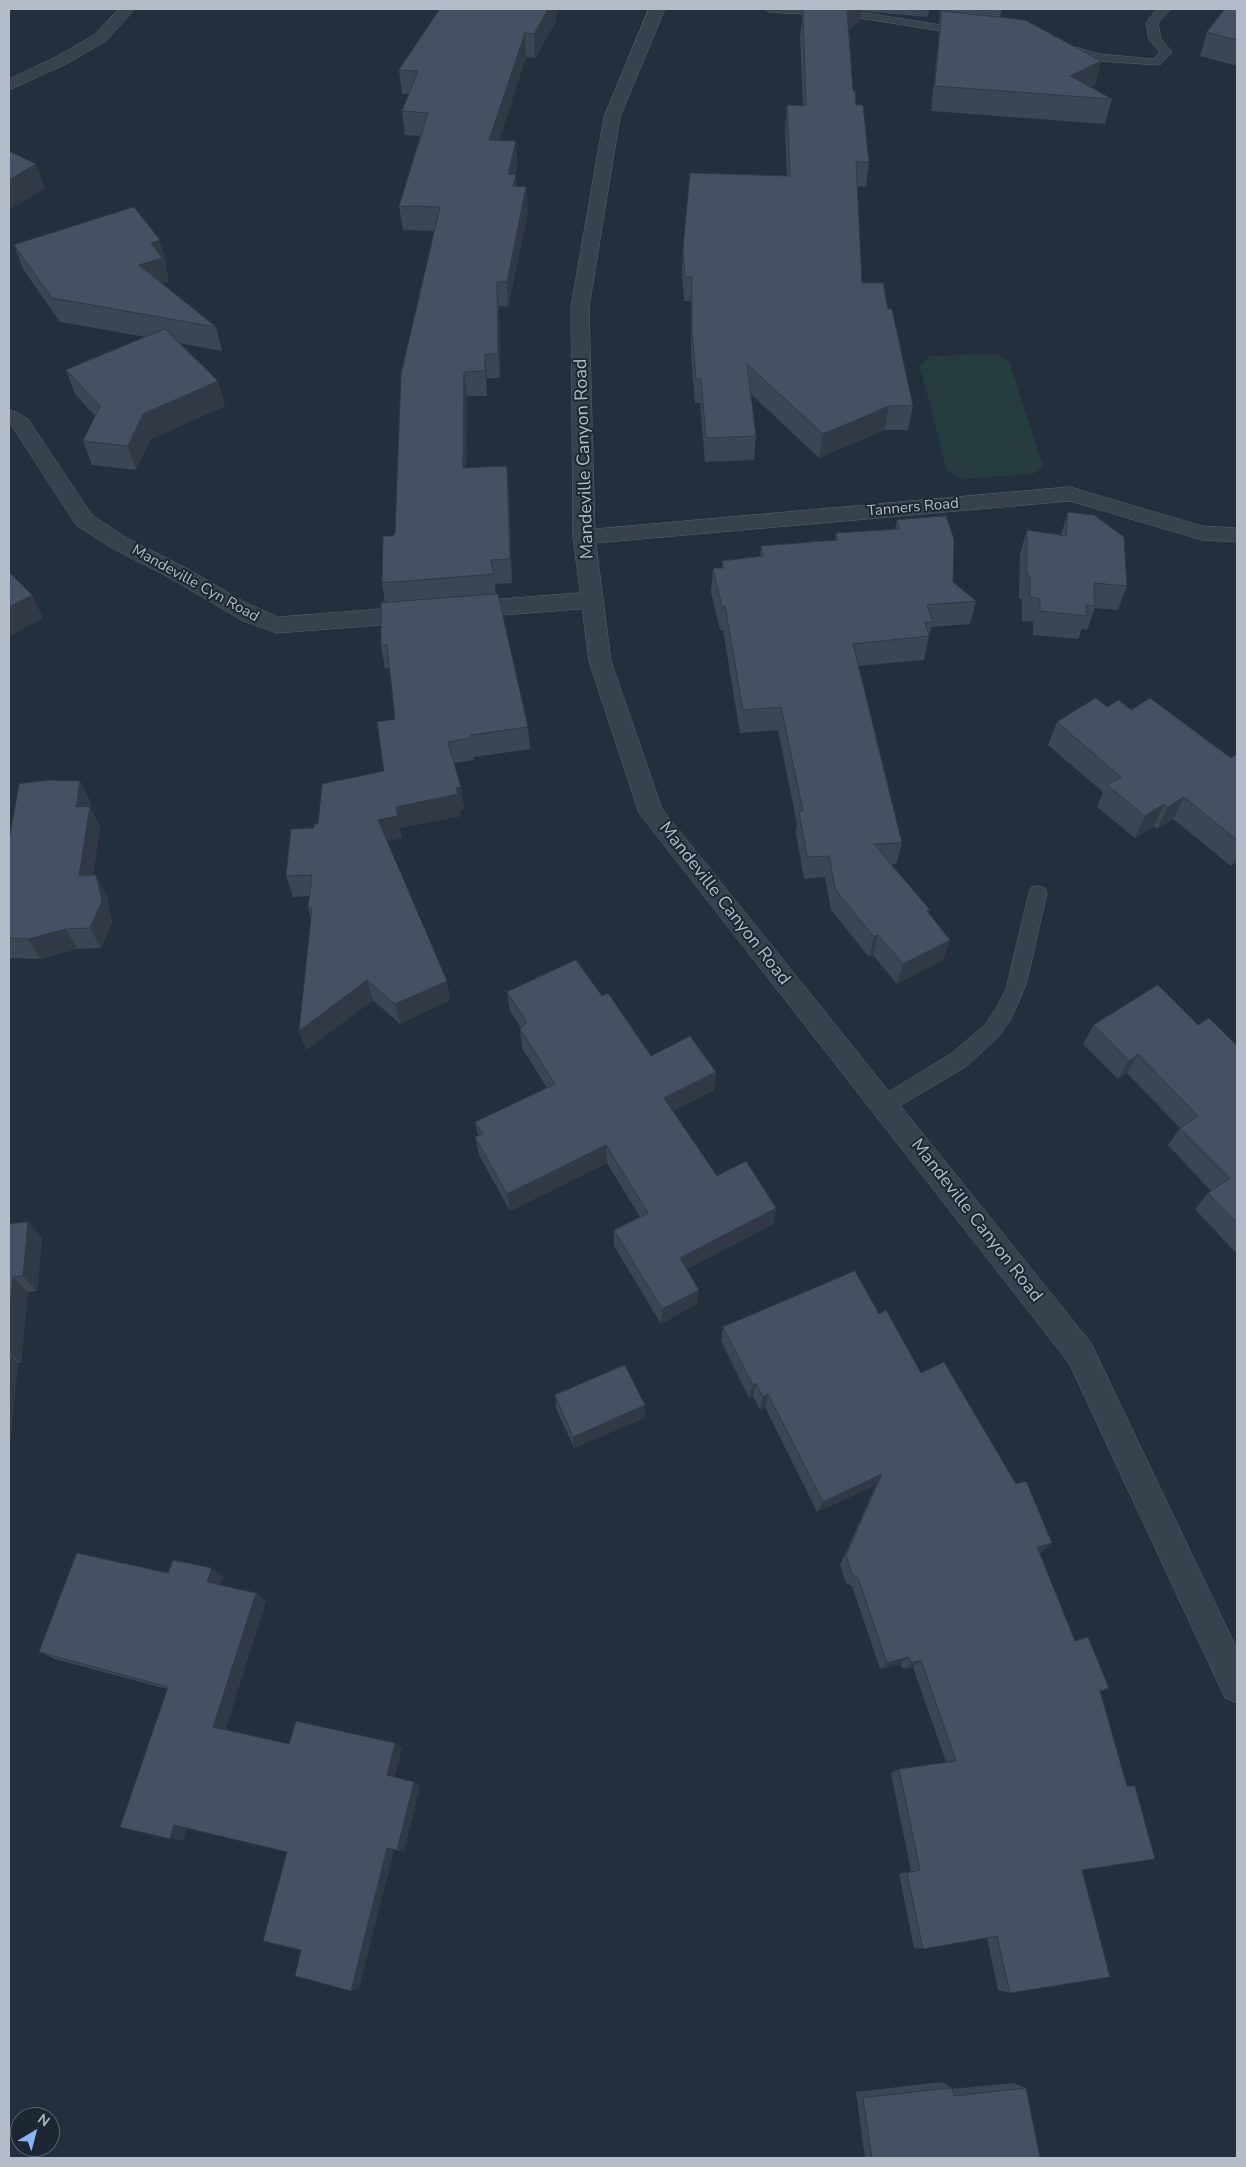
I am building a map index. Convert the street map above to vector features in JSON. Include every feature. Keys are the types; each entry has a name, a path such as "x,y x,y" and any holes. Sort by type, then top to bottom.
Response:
{"street":[{"path":"9,85 62,60 100,38 127,9"},
{"name":"Mandeville Canyon Road","path":"657,9 612,117 580,307 584,537 600,661 651,812 1080,1353 1237,1686"},
{"name":"Mandeville Cyn Road","path":"9,416 21,424 84,520 97,530 180,574 255,619 277,626 592,600"},
{"name":"Tanners Road","path":"584,537 1070,494 1202,533 1237,535"}],"lane":[{"path":"770,9 859,15 933,29 981,34"},
{"path":"1049,42 1098,57 1156,63 1166,52 1155,40 1152,23 1160,12 1166,9"},
{"path":"884,1104 953,1064 968,1053 988,1035 1007,1009 1015,992 1038,893"}],"green space":[{"path":"996,354 1009,361 1043,466 1033,474 961,479 947,471 920,367 930,356"}],"building":[{"path":"440,9 548,9 534,34 525,33 489,140 516,141 508,174 516,175 513,186 526,187 507,282 497,282 498,354 485,354 485,371 464,372 463,468 507,466 510,559 491,560 494,574 382,583 383,536 393,536 395,533 401,374 440,207 399,206 428,113 402,111 418,71 399,70"},
{"path":"804,9 849,9 847,10 853,91 855,91 856,105 863,105 869,162 856,162 862,283 883,283 888,309 892,309 913,406 889,406 823,434 747,364 756,436 706,438 701,379 696,379 692,331 692,277 685,277 683,248 690,173 790,176 787,105 806,106"},
{"path":"1225,9 1237,9 1237,40 1207,32"},
{"path":"942,11 1025,20 1101,61 1070,76 1112,99 935,86"},
{"path":"9,151 36,164 9,180"},
{"path":"134,207 160,240 151,243 162,258 139,265 216,327 52,298 14,245"},
{"path":"165,329 218,381 143,414 128,446 83,441 100,406 66,370"},
{"path":"1068,512 1094,515 1124,537 1127,586 1094,583 1095,606 1086,605 1087,616 1040,611 1040,599 1030,597 1030,576 1027,575 1027,530 1066,536"},
{"path":"946,516 954,539 953,582 976,601 927,605 933,622 925,622 929,636 853,644 902,843 874,844 930,910 927,911 950,940 903,964 878,935 874,937 835,889 829,856 807,857 799,812 803,811 781,707 743,710 725,606 722,607 713,568 724,568 722,561 763,556 761,546 837,540 836,533 899,529 897,520"},
{"path":"9,572 32,595 9,607"},
{"path":"498,594 528,727 471,735 471,738 448,742 461,787 456,788 458,794 396,807 398,816 378,820 447,981 395,1004 367,980 299,1031 312,908 308,908 312,875 286,876 291,829 314,828 314,824 318,824 322,784 384,771 377,722 395,719 387,645 381,646 381,603"},
{"path":"1096,698 1107,707 1119,700 1131,710 1150,698 1231,758 1237,754 1237,840 1184,797 1168,807 1164,804 1145,816 1107,785 1121,777 1057,722"},
{"path":"49,780 80,781 76,807 90,806 79,876 96,875 102,901 90,928 66,929 28,939 9,938 9,841 19,784"},
{"path":"576,960 602,996 608,993 651,1056 690,1036 716,1072 664,1098 717,1176 746,1161 776,1208 680,1258 699,1290 662,1309 614,1230 648,1213 606,1145 507,1194 475,1137 483,1134 475,1122 555,1084 520,1029 527,1022 507,992"},
{"path":"1158,985 1198,1025 1209,1018 1237,1046 1237,1223 1208,1193 1230,1178 1180,1128 1198,1116 1138,1054 1129,1061 1094,1025"},
{"path":"28,1222 23,1276 13,1277 9,1318 9,1224"},
{"path":"855,1271 879,1314 886,1310 921,1373 944,1362 1016,1484 1026,1481 1052,1543 1037,1547 1075,1641 1088,1637 1109,1688 1100,1691 1127,1786 1135,1786 1155,1859 1082,1870 1110,1977 1010,1993 997,1936 923,1949 907,1873 920,1870 899,1769 956,1761 921,1660 911,1663 908,1657 887,1663 858,1578 852,1574 846,1555 882,1474 823,1502 768,1394 763,1397 756,1383 753,1385 723,1327"},
{"path":"625,1365 645,1405 573,1437 555,1395"},
{"path":"77,1553 168,1573 173,1560 212,1568 207,1582 256,1593 213,1727 289,1744 296,1721 395,1743 387,1775 414,1782 397,1850 387,1848 351,1991 295,1976 301,1950 263,1941 287,1852 174,1825 170,1839 120,1827 168,1687 39,1652"},
{"path":"952,2088 954,2096 1026,2088 1040,2158 872,2158 863,2098"}]}
